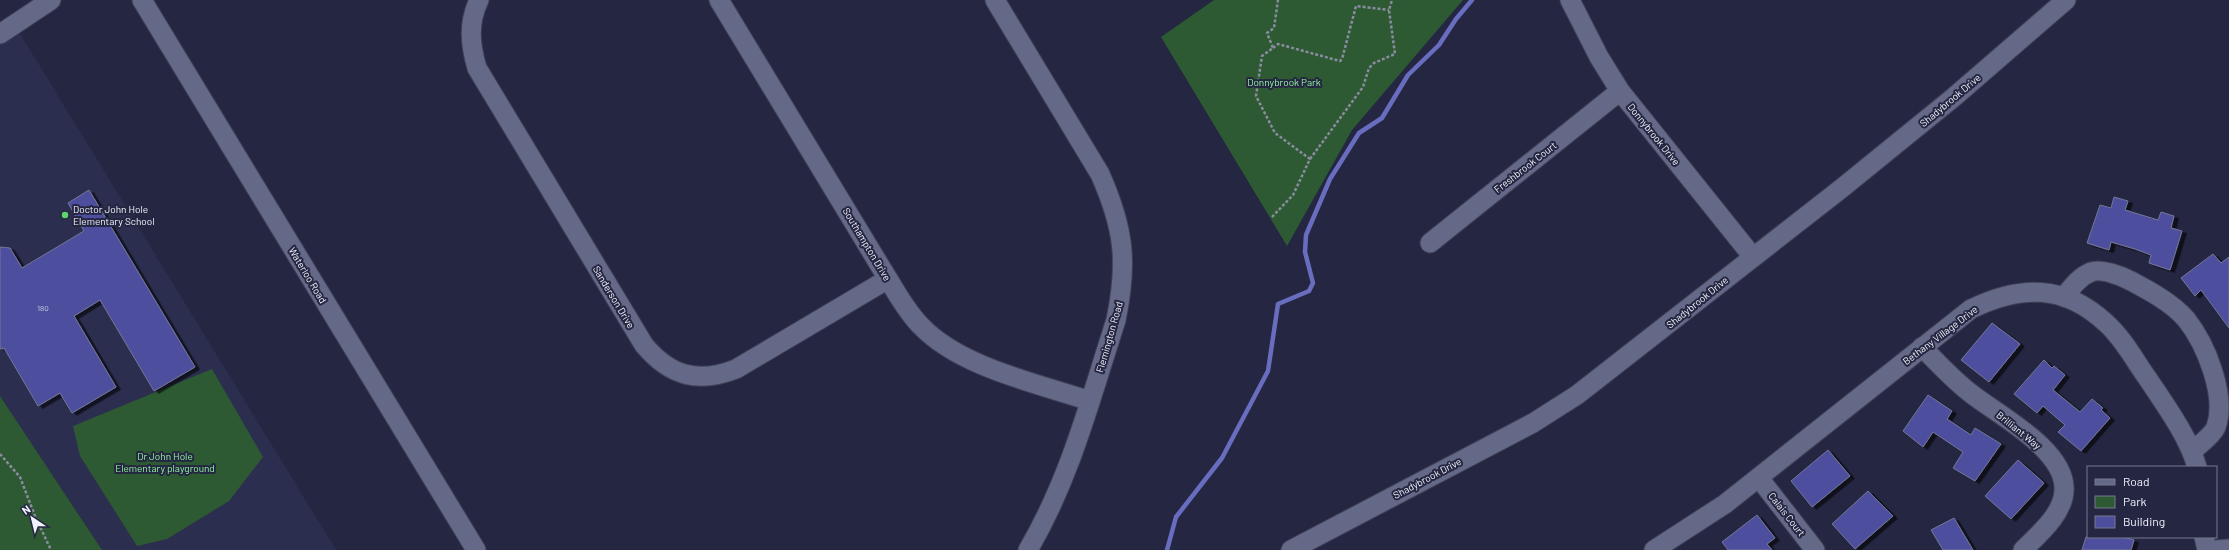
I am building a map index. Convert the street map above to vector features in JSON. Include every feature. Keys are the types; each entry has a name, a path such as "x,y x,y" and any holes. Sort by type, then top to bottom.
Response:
{"street":[{"path":"0,34 52,0"},
{"name":"Waterloo Road","path":"142,0 476,550"},
{"name":"Sanderson Drive","path":"479,0 475,8 470,33 471,49 477,68 644,345 652,355 668,368 682,374 702,377 718,376 736,369 888,279"},
{"name":"Southampton Drive","path":"719,0 906,309 920,326 953,352 976,363 1090,401"},
{"name":"Flemington Road","path":"995,0 1100,174 1118,223 1123,248 1121,295 1116,320 1062,484 1030,550"},
{"name":"Shadybrook Drive","path":"1291,550 1533,423 1609,372 1954,97 2066,0"},
{"name":"Donnybrook Drive","path":"1578,2 1599,57 1620,91 1753,257"},
{"name":"Freshbrook Court","path":"1430,243 1620,91"},
{"path":"2064,297 2075,282 2092,271 2118,274 2154,293 2186,319 2207,356 2217,385 2219,407 2215,428 2194,459"},
{"name":"Bethany Village Drive","path":"1654,550 1701,521 1759,478 1971,309 1994,298 2012,293 2030,291 2064,297 2088,308 2107,323 2157,393 2194,459"},
{"name":"Brilliant Way","path":"1922,347 1972,395 2020,428 2037,443 2059,470 2063,480 2063,501 2042,531 2023,550"},
{"name":"Calais Court","path":"1759,478 1815,550"},
{"path":"2204,538 2207,550"},
{"path":"2216,550 2229,549"}],"path":[{"path":"1273,48 1267,33 1274,28 1278,0"},
{"path":"1272,217 1293,195 1310,159 1363,87 1369,68 1374,63 1395,54 1389,10 1392,0"},
{"path":"1310,159 1275,133 1256,96 1262,56 1278,44 1340,61 1342,59 1356,6 1389,10"},
{"path":"0,454 20,477 35,516 51,550"}],"shaded area":[{"name":"Doctor John Hole Elementary School","path":"14,24 336,550 102,550 0,396 0,34"}],"green space":[{"name":"Donnybrook Park","path":"1214,0 1463,0 1352,130 1287,246 1161,37"},
{"name":"Dr John Hole Elementary playground","path":"212,369 263,457 229,501 167,539 137,546 80,456 73,426"},
{"path":"0,396 102,550 0,550"}],"building":[{"path":"89,190 195,367 154,391 100,300 74,316 116,387 72,413 60,393 38,406 4,348 0,349 0,247 10,248 22,268 84,231 68,203"},
{"path":"2114,197 2128,201 2125,210 2158,220 2161,212 2174,216 2171,228 2182,231 2170,270 2149,263 2151,255 2135,249 2111,242 2109,250 2087,243 2100,205 2111,208"},
{"path":"2213,254 2221,263 2229,257 2229,328 2201,290 2195,296 2181,278"},
{"path":"1992,323 2020,344 1989,382 1961,360"},
{"path":"2044,360 2052,368 2054,366 2065,375 2053,390 2080,412 2092,399 2103,408 2101,410 2110,418 2081,451 2058,432 2065,425 2043,406 2037,413 2014,394"},
{"path":"1928,395 1952,411 1947,419 1971,435 1975,428 2001,444 1975,481 1953,468 1963,452 1933,432 1923,447 1903,431"},
{"path":"1828,450 1850,476 1812,507 1791,481"},
{"path":"2018,460 2044,483 2011,519 1985,496"},
{"path":"1868,491 1893,516 1855,549 1832,524"},
{"path":"1757,515 1775,538 1767,544 1772,550 1728,550 1722,542"},
{"path":"1954,518 1973,550 1943,550 1931,530"},
{"path":"2086,537 2127,538 2134,540 2131,550 2082,550"}],"waterway":[{"path":"1167,550 1176,517 1222,458 1268,371 1278,304 1309,291 1313,283 1305,252 1306,235 1330,179 1359,133 1382,118 1408,75 1439,45 1456,19 1472,0"}],"place":[{"name":"Doctor John Hole Elementary School","path":"65,215"}]}
